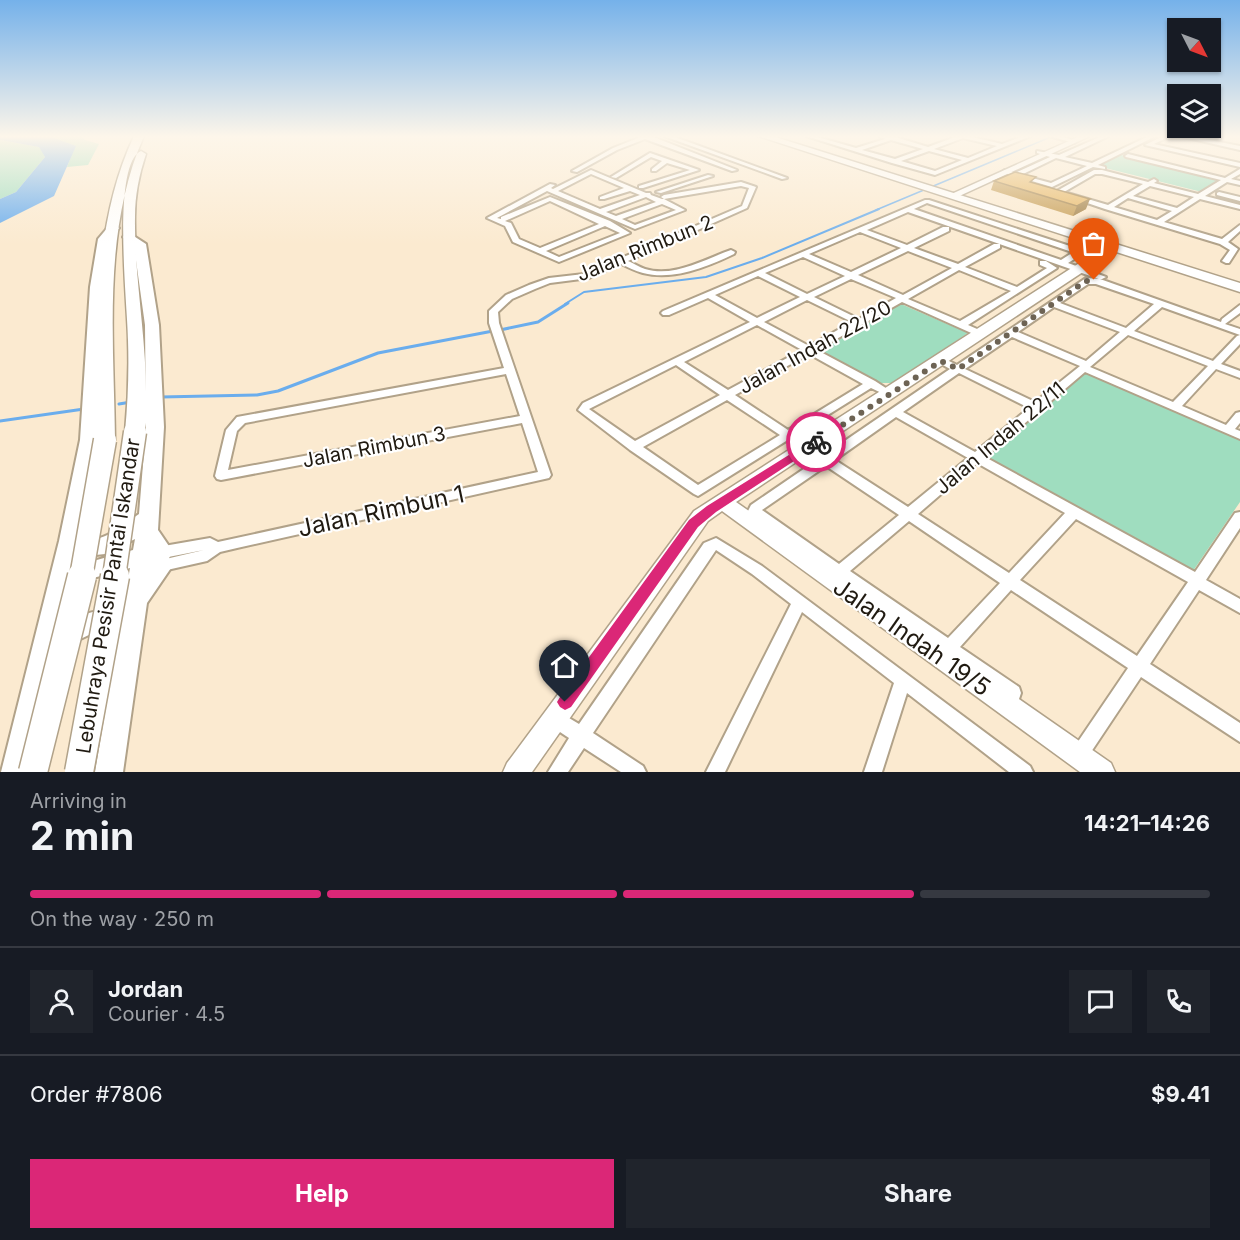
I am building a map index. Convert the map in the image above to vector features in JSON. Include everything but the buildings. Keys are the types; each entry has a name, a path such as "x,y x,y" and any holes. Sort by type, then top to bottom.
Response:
{"highway":[{"name":"Lebuhraya Pesisir Pantai Iskandar","path":"33,772 79,591 105,440 108,285 118,183 123,172"},
{"name":"Lebuhraya Pesisir Pantai Iskandar","path":"79,772 119,551 135,432 137,357 129,237 132,185 136,172"},
{"path":"889,172 945,188 1105,249 1134,252 1240,282"},
{"path":"892,172 985,202 1105,249"},
{"path":"1134,252 1240,288"}],"main road":[{"path":"15,772 60,587 89,440 97,287 104,239 113,228"},
{"path":"109,772 133,615 157,560 147,523 155,427 152,325 144,259 140,244 129,237"},
{"path":"70,542 75,548 82,550 102,546 147,523"},
{"path":"60,587 157,560"},
{"path":"43,655 57,639 85,624 133,615"}],"street":[{"path":"550,190 580,172"},
{"path":"550,190 638,227 682,210 664,199 589,172"},
{"path":"501,221 548,198 626,233 563,260 516,240 508,225 491,218 589,172"},
{"path":"602,172 658,192 710,176 701,172"},
{"path":"614,177 622,172"},
{"path":"640,187 689,172"},
{"path":"718,175 728,172"},
{"path":"766,172 784,178"},
{"path":"914,172 945,188 1005,172"},
{"path":"945,188 959,172"},
{"path":"945,188 997,172"},
{"path":"1005,172 1052,185 1079,172"},
{"path":"1016,175 1022,172"},
{"path":"1094,172 1058,193 1223,242 1234,249 1226,261"},
{"path":"1102,172 1153,182"},
{"path":"1118,172 1240,207"},
{"path":"1191,172 1240,183"},
{"path":"1157,223 1238,172"},
{"path":"1107,208 1153,182"},
{"name":"Jalan Rimbun 2","path":"545,475 494,324 493,311 509,297 549,281 586,276 745,207 752,185 741,184 664,199"},
{"path":"602,198 631,188"},
{"path":"1219,194 1240,201"},
{"path":"600,212 648,195"},
{"path":"1203,195 1240,201"},
{"path":"1127,196 1178,210"},
{"path":"616,219 664,199"},
{"path":"666,313 927,201 1076,251 1076,254 1062,263"},
{"path":"907,209 1240,327"},
{"path":"919,221 1053,267 961,325"},
{"path":"540,251 607,224"},
{"path":"1223,242 1240,227"},
{"path":"871,383 698,491 585,412 584,409 587,405 946,229"},
{"path":"861,230 1017,290"},
{"name":"Jalan Indah 22/20","path":"634,447 997,246"},
{"path":"516,772 693,524 722,502 941,361 1105,249"},
{"path":"621,261 645,272 657,272 705,265 731,252"},
{"path":"802,254 981,334"},
{"path":"758,273 860,322"},
{"path":"1014,693 755,511 895,412 1091,280 1240,332"},
{"path":"708,295 890,394"},
{"path":"1055,304 1240,375"},
{"name":"Jalan Indah 22/11","path":"839,572 1160,304"},
{"path":"1225,321 1240,308"},
{"path":"1011,333 1240,435"},
{"path":"1175,407 1240,338"},
{"path":"941,361 1036,407"},
{"path":"676,362 788,435"},
{"name":"Jalan Rimbun 3","path":"510,370 249,417 237,423 232,430 221,476 526,418"},
{"path":"895,412 1240,607"},
{"path":"1228,430 1240,416"},
{"path":"826,460 1240,733"},
{"name":"Jalan Rimbun 1","path":"157,560 207,555 216,548 545,475"},
{"name":"Jalan Indah 19/5","path":"722,502 1102,772"},
{"path":"950,647 1074,512"},
{"path":"1079,755 1240,517"},
{"path":"557,772 709,547 717,543 726,547 1024,772"},
{"path":"715,772 799,602"},
{"path":"873,772 903,680"},
{"path":"554,718 637,772"}],"green space":[{"path":"0,172 33,172 16,192 0,199"},
{"path":"1121,172 1193,172 1226,180 1206,193"},
{"path":"901,304 968,333 894,383 881,383 824,353 827,344"},
{"path":"1084,371 1240,438 1240,502 1193,571 986,457"}],"water":[{"path":"33,172 65,172 54,196 0,223 0,199 16,192"}],"waterway":[{"path":"876,210 967,172"},
{"path":"565,304 584,292 706,277 762,258 879,209"},
{"path":"500,330 538,322 568,303"},
{"path":"161,397 257,395 278,391 378,353 493,331"},
{"path":"119,404 131,402"},
{"path":"0,421 84,409"}],"way so far":[{"path":"816,442 941,361 958,369 1086,281 1094,280"}],"route":[{"path":"565,702 693,524 711,509 816,442"}]}
